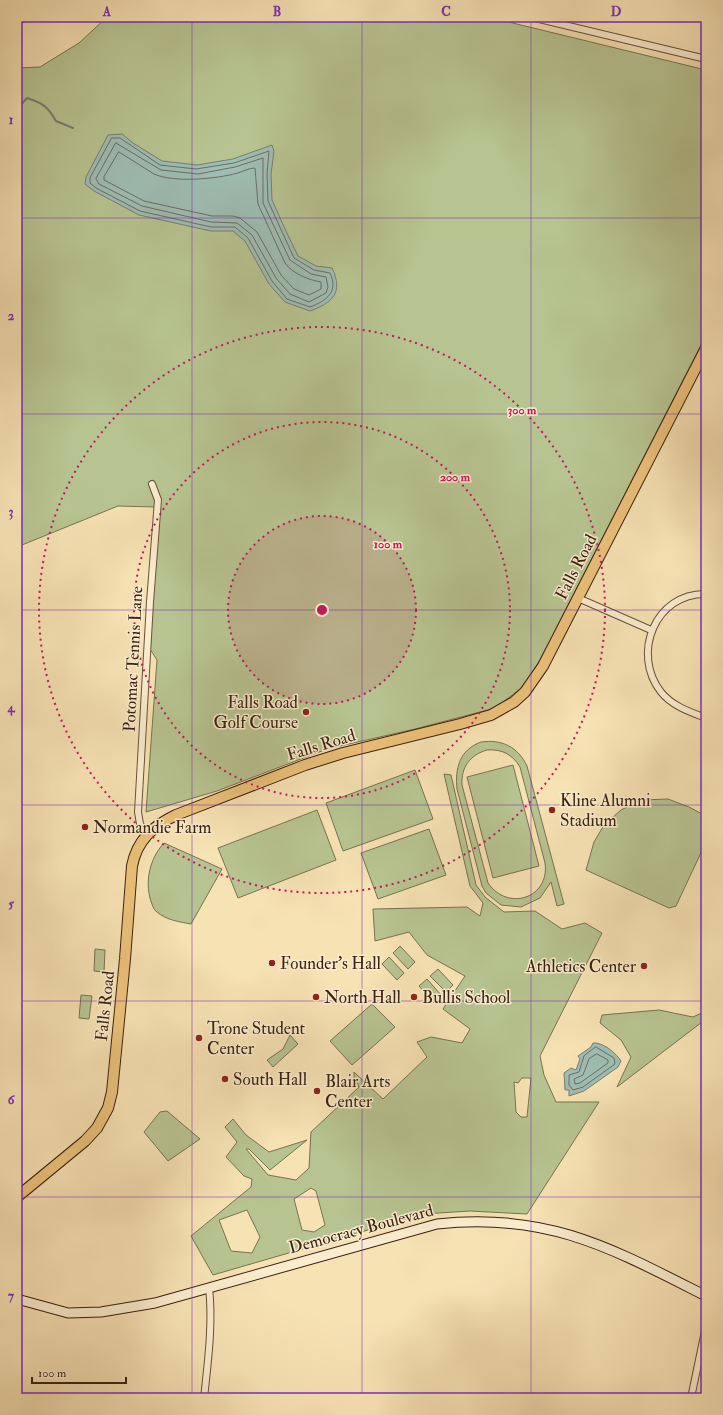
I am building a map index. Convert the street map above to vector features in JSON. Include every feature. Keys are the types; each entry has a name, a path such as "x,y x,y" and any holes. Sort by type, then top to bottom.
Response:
{"main road":[{"name":"Falls Road","path":"17,1197 85,1141 97,1128 108,1108 112,1092 132,866 135,853 147,834 162,822 176,815 305,766 343,754 460,724 503,709 525,692 535,679 578,598 706,348"},
{"name":"Democracy Boulevard","path":"17,1298 68,1313 101,1312 155,1303 437,1224 479,1221 533,1226 587,1240 621,1254 706,1296"}],"street":[{"path":"17,21 27,17"},
{"path":"531,17 541,18 706,59"},
{"name":"Potomac Tennis Lane","path":"147,834 140,824 138,812 150,594 158,500 152,484"},
{"path":"706,594 692,596 671,606 651,630 648,646 648,662 651,675 657,687 672,703 706,718"},
{"path":"578,598 651,630"},
{"path":"204,1398 210,1331 209,1287"},
{"path":"691,1398 706,1326"}],"green space":[{"name":"Falls Road Golf Course","path":"107,17 488,17 706,70 706,335 540,660 524,686 495,708 415,729 327,749 217,791 146,812 157,660 145,641 155,507 118,506 17,547 17,68 40,67 79,43"},
{"path":"489,741 502,743 514,749 527,766 564,904 557,906 551,882 540,898 521,907 501,905 486,893 482,886 457,789 457,774 460,761 463,755 474,745","holes":["492,750 506,753 514,759 520,767 545,863 545,875 541,885 526,897 516,899 506,897 496,892 488,883 462,785 465,767 471,759 481,752"]},
{"path":"513,765 539,866 493,878 467,777"},
{"path":"415,770 433,819 343,851 326,803"},
{"path":"444,774 451,775 476,885 485,897 504,912 535,911 562,929 585,923 602,933 540,1056 544,1075 556,1102 599,1102 527,1214 470,1211 423,1214 213,1275 191,1236 251,1187 252,1179 244,1176 226,1157 237,1142 225,1127 233,1119 246,1135 269,1152 307,1140 270,1170 249,1149 246,1149 268,1175 296,1180 309,1168 311,1132 359,1087 354,1077 354,1072 383,1099 427,1057 417,1042 431,1037 462,1043 470,1029 443,1009 465,976 427,955 409,932 375,941 373,909 467,907 480,916 483,903 470,886","holes":["522,1078 531,1078 527,1117 521,1117 516,1112 514,1082 518,1083","311,1188 316,1191 325,1225 314,1232 302,1230 294,1199","247,1210 260,1237 252,1253 231,1251 219,1220"]},
{"path":"668,799 689,807 706,816 706,842 676,906 669,908 586,870 594,842 604,825 621,810 641,800"},
{"path":"317,810 336,860 238,898 218,848"},
{"path":"429,829 446,875 378,899 361,853"},
{"path":"164,843 222,869 191,924 173,920 161,915 155,910 152,904 148,888 149,872 155,856"},
{"path":"400,946 415,962 408,969 393,953"},
{"path":"95,949 105,950 104,972 94,971"},
{"path":"389,957 404,973 397,980 382,964"},
{"path":"438,969 453,985 446,992 430,976"},
{"path":"427,979 442,996 434,1003 419,986"},
{"path":"81,995 92,996 89,1019 79,1018"},
{"path":"372,1004 395,1027 352,1065 330,1041"},
{"path":"706,1009 706,1019 617,1087 631,1057 621,1040 600,1023 602,1015 659,1010 693,1017 704,1012"},
{"path":"290,1035 298,1044 273,1067 267,1060 283,1049"},
{"path":"167,1111 200,1139 168,1161 144,1132 160,1112"}],"water":[{"path":"122,134 133,143 162,161 197,165 233,159 272,145 274,151 271,174 272,200 298,256 316,266 332,268 337,284 334,296 318,308 310,311 285,302 269,284 245,241 233,231 211,231 139,215 94,191 85,184 86,177 108,135"},
{"path":"593,1043 601,1044 609,1049 621,1061 618,1067 584,1091 569,1096 569,1090 565,1090 564,1073 571,1068 576,1070 580,1059 578,1056 591,1047"}],"waterway":[{"path":"17,106 20,106 27,98 33,100 44,106 56,121 73,128"}],"place":[{"name":"Falls Road Golf Course","path":"306,712"},
{"name":"Kline Alumni Stadium","path":"552,810"},
{"name":"Normandie Farm","path":"85,827"},
{"name":"Founder's Hall","path":"272,963"},
{"name":"Athletics Center","path":"644,966"},
{"name":"North Hall","path":"316,997"},
{"name":"Bullis School","path":"414,997"},
{"name":"Trone Student Center","path":"199,1038"},
{"name":"South Hall","path":"225,1079"},
{"name":"Blair Arts Center","path":"317,1091"}]}
